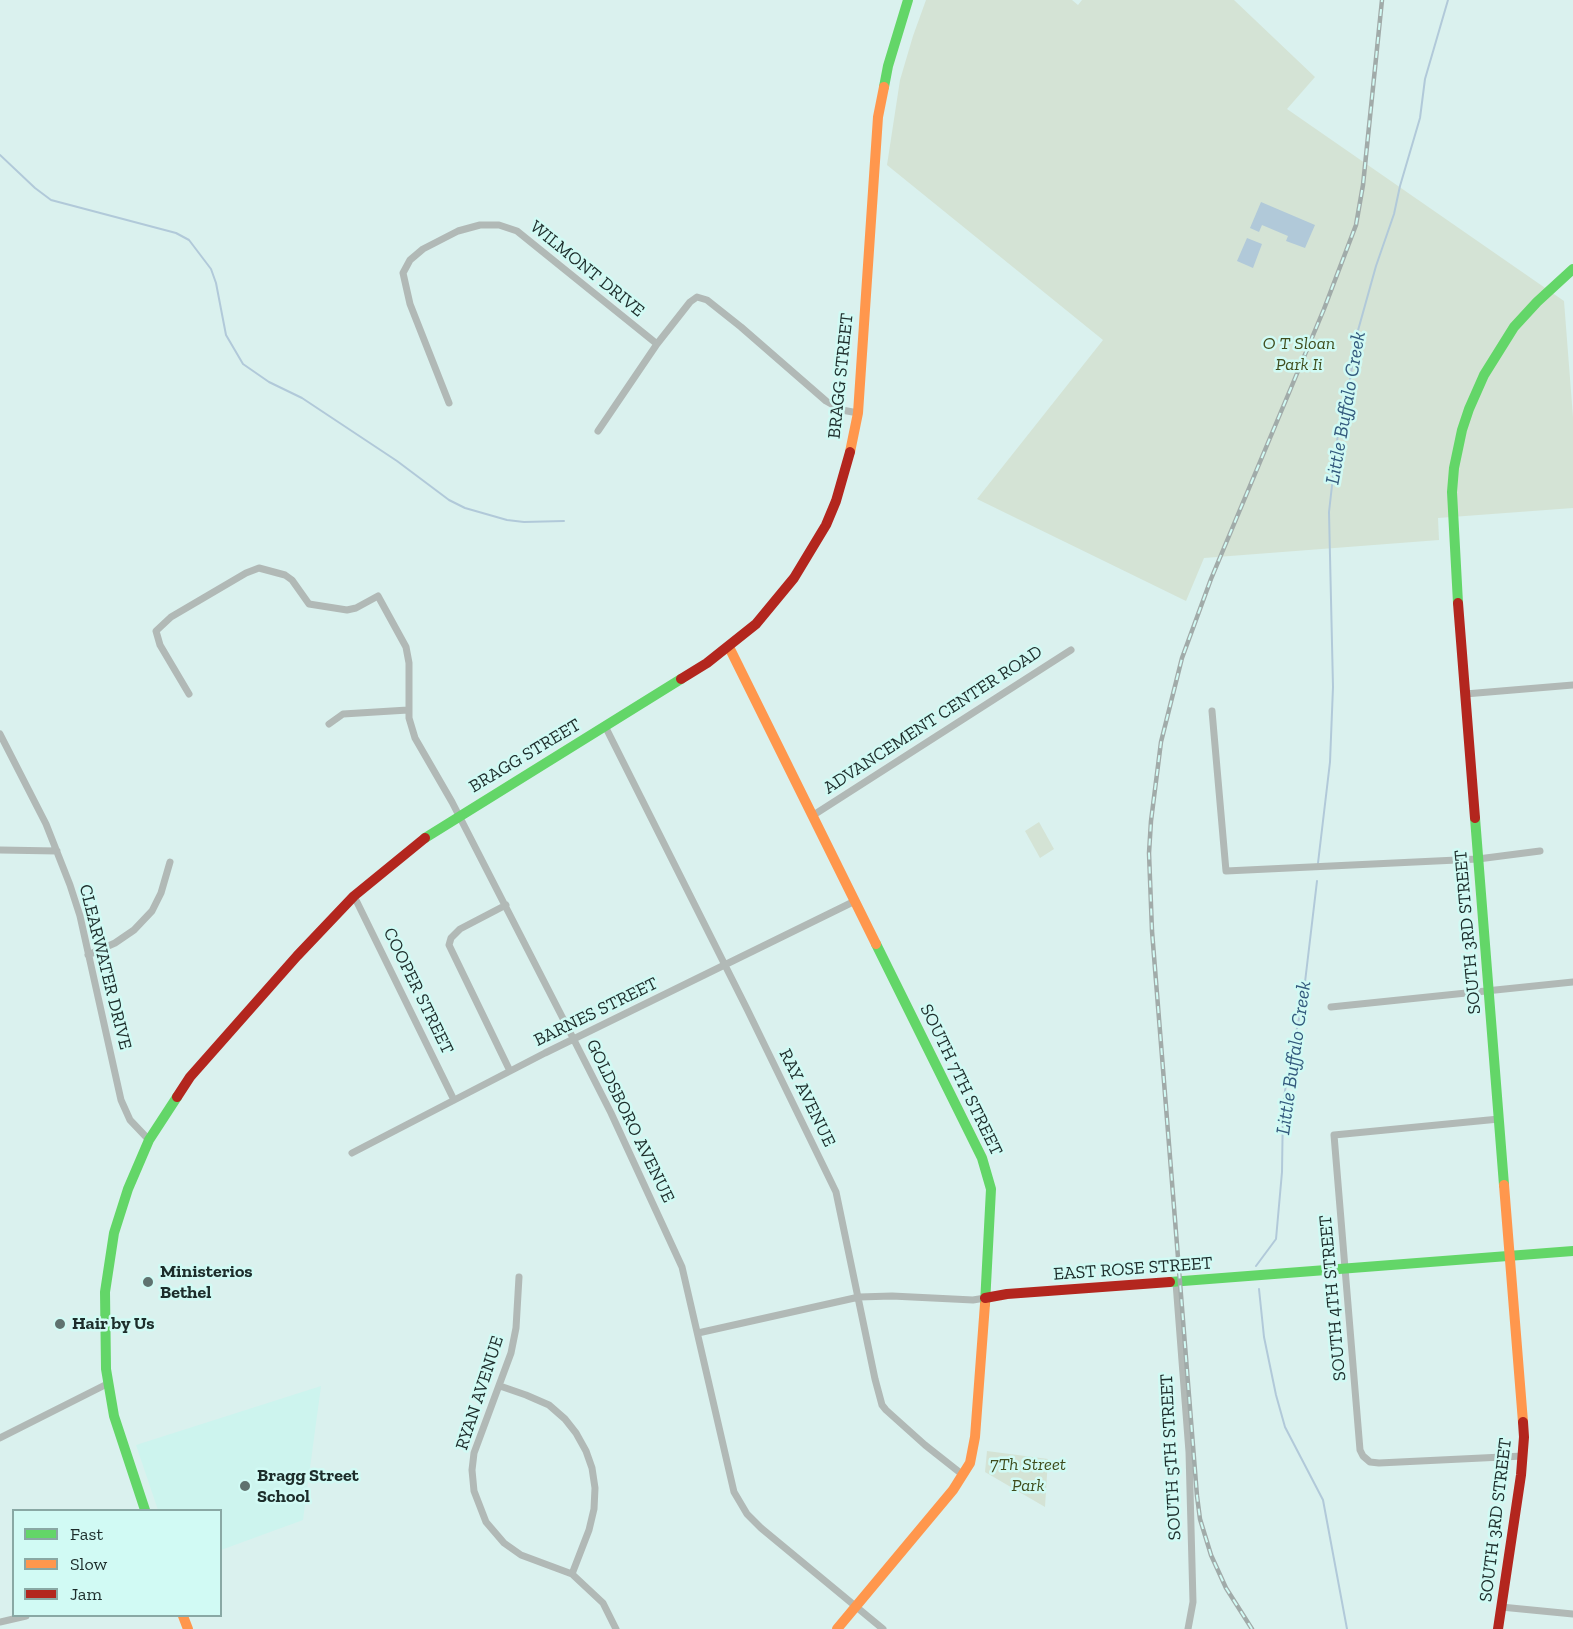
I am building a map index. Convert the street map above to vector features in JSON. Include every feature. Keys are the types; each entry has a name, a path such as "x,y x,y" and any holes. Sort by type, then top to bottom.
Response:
{"street":[{"name":"BRAGG STREET","path":"145,1509 121,1442 108,1384 104,1319 111,1252 120,1213 138,1162 148,1140 190,1077 297,956 354,896 417,843 459,815 707,663 729,647 774,605 809,556 826,525 848,461 858,413 878,117 888,66 908,0"},
{"name":"WILMONT DRIVE","path":"449,403 410,304 403,273 410,260 423,249 458,231 480,225 499,225 517,231 657,345"},
{"name":"SOUTH 3RD STREET","path":"1498,1629 1524,1437 1451,511 1459,439 1475,394 1496,353 1514,327 1573,269"},
{"path":"597,431 657,345 690,302 697,297 707,300 826,401 842,410 858,413"},
{"name":"GOLDSBORO AVENUE","path":"189,694 160,645 156,631 171,617 246,573 260,568 285,575 292,580 309,604 347,610 356,608 378,596 406,647 409,663 408,710 416,738 459,815 574,1040 682,1267 734,1492 747,1514 761,1528 883,1629"},
{"name":"SOUTH 7TH STREET","path":"729,647 987,1171 992,1203 975,1437 970,1463 953,1490 837,1629"},
{"name":"ADVANCEMENT CENTER ROAD","path":"812,816 1071,650"},
{"path":"1465,694 1573,685"},
{"path":"329,724 343,714 408,710"},
{"path":"1212,711 1226,872 1478,859 1540,851"},
{"name":"RAY AVENUE","path":"605,726 836,1192 882,1405 925,1445 963,1474"},
{"name":"CLEARWATER DRIVE","path":"0,734 46,824 57,851 80,916 121,1100 130,1120 148,1140"},
{"path":"0,850 57,851"},
{"path":"88,955 115,943 134,930 152,911 161,893 170,862"},
{"name":"COOPER STREET","path":"354,896 454,1100"},
{"name":"BARNES STREET","path":"352,1153 510,1071 855,901"},
{"path":"506,905 460,928 451,938 449,945 510,1071"},
{"path":"1331,1007 1573,982"},
{"name":"SOUTH 4TH STREET","path":"1499,1119 1334,1135 1360,1450 1370,1462 1379,1463 1523,1456"},
{"name":"EAST ROSE STREET","path":"698,1333 859,1297 891,1296 973,1300 1007,1294 1176,1283 1573,1251"},
{"name":"RYAN AVENUE","path":"519,1277 516,1328 500,1386 474,1453 472,1470 474,1491 479,1508 495,1533 521,1555 572,1574 603,1603 616,1629"},
{"name":"SOUTH 5TH STREET","path":"1176,1283 1189,1456 1193,1602 1188,1629"},
{"path":"0,1438 108,1384"},
{"path":"500,1386 549,1406 565,1419 586,1451 592,1468 595,1488 594,1509 589,1530 572,1574"},
{"path":"1502,1607 1573,1614"},
{"path":"0,1622 22,1617"}],"shaded area":[{"path":"321,1386 303,1520 222,1550 222,1509 158,1509 136,1445"}],"green space":[{"name":"O T Sloan Park Ii","path":"926,0 1072,0 1078,5 1082,0 1234,0 1315,77 1287,109 1564,301 1573,417 1573,508 1438,518 1439,540 1204,558 1186,601 977,499 1103,340 887,165 900,80"},
{"path":"1039,822 1054,849 1040,858 1025,831"},
{"name":"7Th Street Park","path":"987,1451 1048,1459 1045,1507 985,1472"}],"water":[{"path":"1261,202 1315,225 1305,248 1286,241 1288,236 1262,225 1259,232 1250,228"},
{"path":"1247,238 1262,244 1253,268 1237,261"}],"waterway":[{"name":"Little Buffalo Creek","path":"1318,863 1330,762 1333,687 1329,512 1339,424 1348,393 1357,334 1376,266 1394,214 1420,118 1425,79 1448,0"},
{"path":"0,155 51,200 176,233 189,240 211,269 226,335 243,364 269,382 302,398 397,461 449,500 465,508 507,520 564,521"},
{"name":"Little Buffalo Creek","path":"1256,1266 1276,1239 1282,1172 1283,1105 1303,999 1317,881"},
{"name":"Little Buffalo Creek","path":"1259,1289 1264,1337 1276,1395 1285,1427 1323,1500 1347,1629"}],"railway":[{"path":"1252,1629 1226,1588 1211,1555 1200,1519 1197,1496 1152,931 1149,853 1151,821 1161,742 1182,658 1211,579 1324,309 1356,225 1363,185 1382,0"}],"traffic: fast":[{"path":"884,87 908,0"},
{"path":"1458,603 1452,492 1454,468 1469,409 1484,375 1514,327 1573,269"},
{"path":"425,838 681,679"},
{"path":"1475,818 1504,1185"},
{"path":"876,944 982,1158 991,1189 985,1304"},
{"path":"145,1509 114,1416 106,1369 105,1292 114,1233 128,1189 149,1140 177,1097"},
{"path":"1170,1282 1573,1251"}],"traffic: slow":[{"path":"850,452 858,413 878,117 884,87"},
{"path":"729,647 876,944"},
{"path":"1504,1185 1523,1422"},
{"path":"837,1629 953,1490 970,1463 975,1437 985,1304"},
{"path":"183,1617 188,1629"}],"traffic: jam":[{"path":"681,679 707,663 756,624 794,578 826,525 836,501 850,452"},
{"path":"1458,603 1475,818"},
{"path":"177,1097 190,1077 297,956 354,896 425,838"},
{"path":"985,1298 1007,1294 1170,1282"},
{"path":"1498,1629 1521,1475 1523,1422"}],"place":[{"name":"Ministerios Bethel","path":"148,1282"},
{"name":"Hair by Us","path":"60,1324"},
{"name":"Bragg Street School","path":"245,1486"}]}
